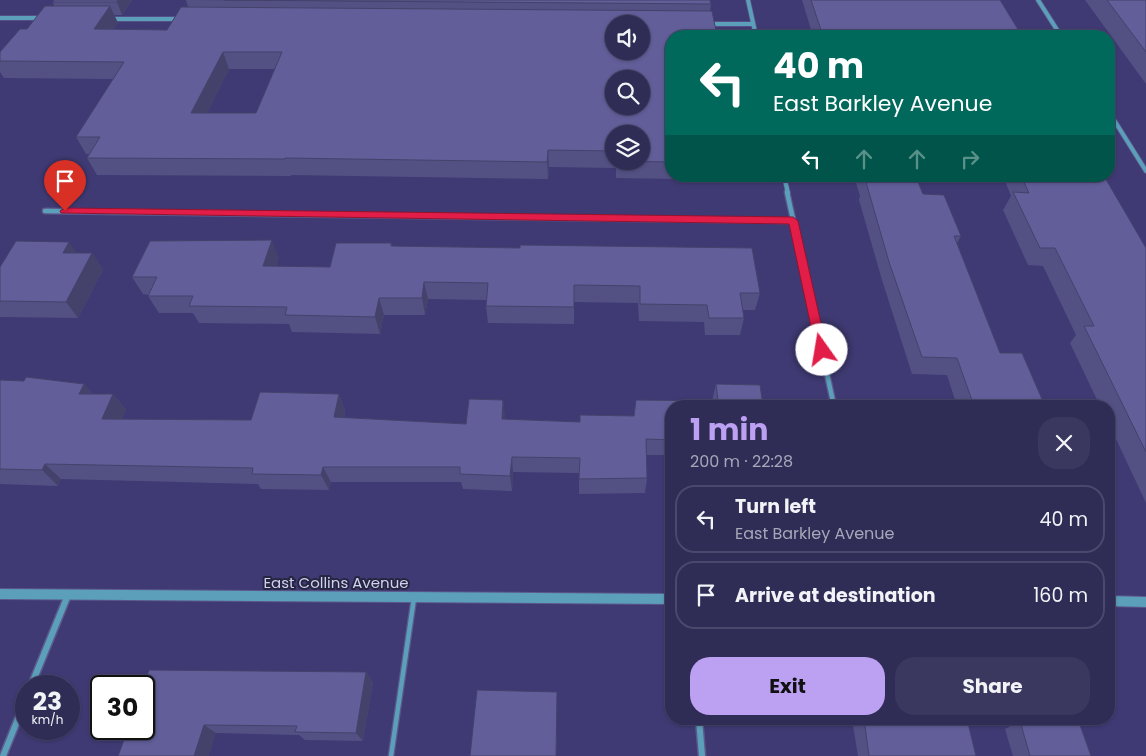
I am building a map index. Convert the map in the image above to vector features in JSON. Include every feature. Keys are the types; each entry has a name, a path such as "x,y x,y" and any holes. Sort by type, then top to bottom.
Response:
{"street":[{"path":"748,0 754,30"},
{"path":"1038,0 1057,30"},
{"path":"0,18 50,18"},
{"path":"109,19 188,20"},
{"path":"704,24 753,24"},
{"path":"1115,122 1146,171"},
{"path":"785,182 833,400"},
{"path":"45,211 793,221"},
{"name":"East Collins Avenue","path":"0,594 665,599"},
{"path":"35,675 68,595"},
{"path":"1115,601 1146,602"},
{"path":"699,725 702,756"},
{"path":"3,756 15,726"}],"lane":[{"path":"391,756 414,598"}],"building":[{"path":"54,0 118,0 117,2 53,2"},
{"path":"224,0 710,0 711,4"},
{"path":"811,0 1000,0 1018,30 821,30"},
{"path":"1107,0 1146,0 1146,52"},
{"path":"45,6 110,6 94,29 167,30 181,7 712,11 716,30 665,30 665,162 650,162 650,125 605,125 605,151 548,150 547,162 285,158 87,158 100,137 76,137 124,62 0,61 0,52 20,29 27,29","holes":["223,52 282,52 256,113 191,113"]},
{"path":"866,182 918,182 923,194 944,195 961,236 954,236 1000,353 1022,353 1042,400 972,400 957,358 922,357 889,262"},
{"path":"1024,182 1108,182 1146,248 1146,452 1084,326 1094,326 1055,248 1040,248 1013,192 1029,193"},
{"path":"272,240 263,266 330,267 336,243 391,243 391,246 520,248 520,245 752,248 760,293 740,293 744,318 709,318 707,305 640,304 640,286 574,285 574,307 486,306 488,283 424,282 422,298 379,298 375,317 285,315 287,307 189,306 193,296 148,296 157,277 132,277 150,241"},
{"path":"16,241 69,242 63,253 92,253 66,302 0,301 0,267"},
{"path":"26,377 84,384 79,394 113,394 102,419 251,420 260,392 339,394 334,417 466,424 469,399 503,400 502,419 580,422 580,415 634,416 636,400 665,400 665,440 646,439 647,478 579,479 580,458 512,457 510,476 460,474 460,467 323,467 321,475 252,474 253,468 45,464 42,470 0,469 0,380 24,381"},
{"path":"716,384 760,385 762,400 718,400"},
{"path":"149,670 366,672 356,733 295,732 297,726 204,725 194,756 118,756 124,740 155,740 155,675 147,675"},
{"path":"477,690 557,692 556,756 470,756"},
{"path":"865,725 968,725 976,756 869,756"},
{"path":"1021,725 1080,725 1091,756 1030,756"}],"route":[{"path":"65,211 793,221 822,350"}]}
